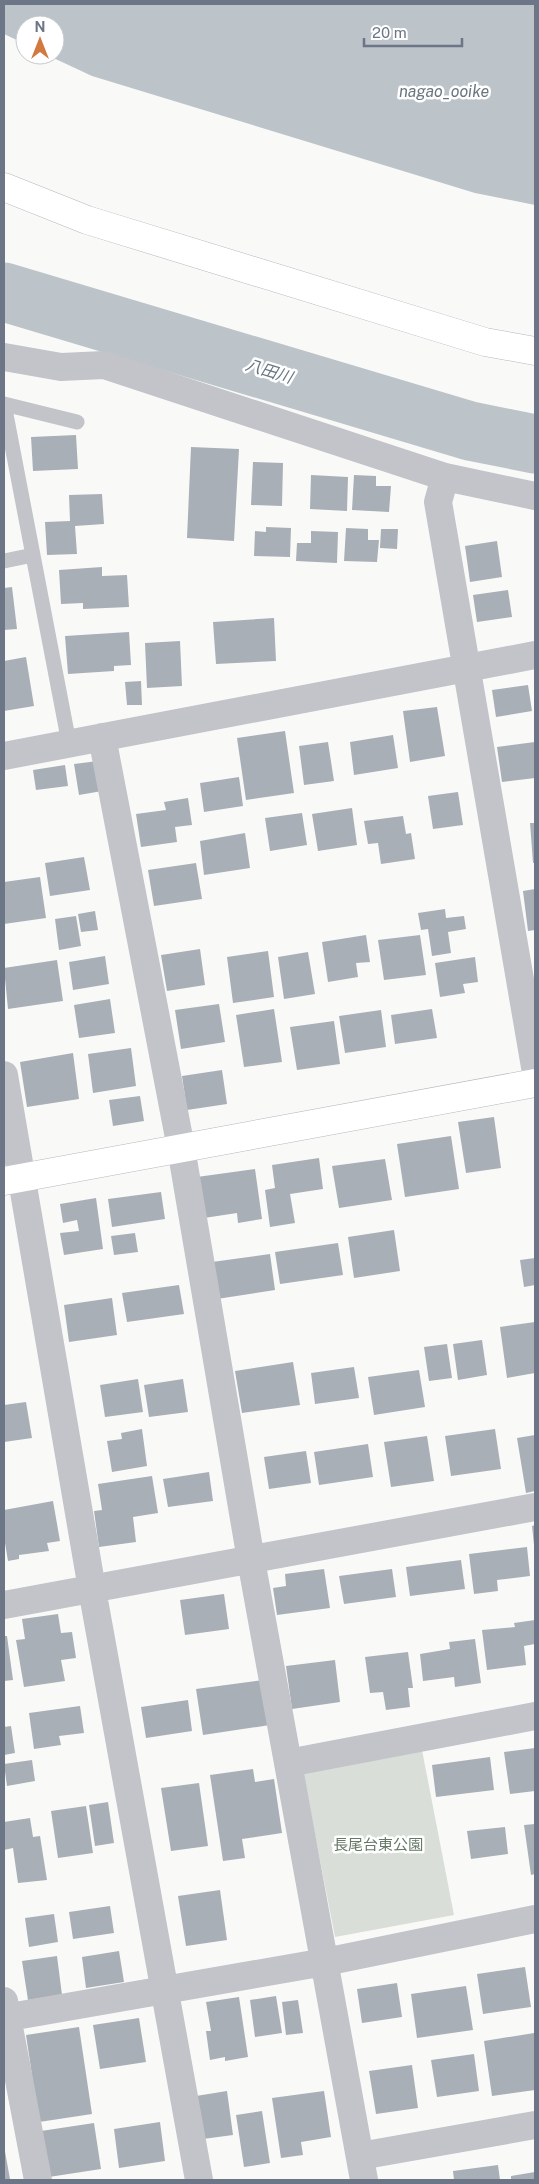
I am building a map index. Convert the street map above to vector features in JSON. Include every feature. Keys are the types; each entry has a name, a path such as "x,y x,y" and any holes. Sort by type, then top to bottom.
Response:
{"street":[{"path":"4,187 87,220 485,342 535,351"},
{"path":"4,358 61,367 104,365 445,477 535,496"},
{"path":"445,477 438,502 535,1068"},
{"path":"4,756 535,655"},
{"path":"102,737 181,1148 251,1560 362,2168 535,2125"},
{"path":"4,1076 13,1179 92,1589 199,2180"},
{"path":"13,1179 535,1082"},
{"path":"4,1605 535,1507"},
{"path":"288,1763 535,1716"},
{"path":"38,2180 5,2012 164,1989 325,1962 535,1919"}],"lane":[{"path":"69,743 4,404 77,422"},
{"path":"4,561 33,555"}],"green space":[{"name":"長尾台東公園","path":"422,1750 454,1915 335,1937 303,1773"}],"water":[{"name":"nagao_ooike","path":"4,4 535,4 535,205 475,193 92,76 65,63 65,15 15,15 15,39 4,34"}],"building":[{"path":"76,435 78,469 33,471 31,437"},
{"path":"191,447 239,449 234,541 187,538"},
{"path":"253,462 283,463 282,506 251,505"},
{"path":"311,475 348,477 347,511 310,509"},
{"path":"354,475 376,476 376,486 391,486 389,512 352,510"},
{"path":"102,494 104,524 75,526 77,554 47,555 45,522 70,521 69,495"},
{"path":"266,527 291,528 290,557 254,556 255,531 266,532"},
{"path":"346,528 368,529 368,540 379,540 377,562 344,561"},
{"path":"381,529 398,529 397,549 380,548"},
{"path":"311,531 338,532 337,563 296,561 297,543 311,543"},
{"path":"497,541 502,577 470,582 465,546"},
{"path":"102,567 102,576 127,575 129,607 83,609 83,603 61,604 59,570"},
{"path":"12,587 17,629 4,630 4,588"},
{"path":"508,590 512,617 477,622 473,595"},
{"path":"274,618 276,661 216,664 213,622"},
{"path":"129,632 131,665 114,666 114,671 68,674 65,636"},
{"path":"180,641 182,686 147,688 145,643"},
{"path":"26,657 34,706 4,711 4,661"},
{"path":"141,681 142,705 127,705 125,682"},
{"path":"528,685 532,711 496,717 492,690"},
{"path":"437,707 445,756 410,762 403,711"},
{"path":"285,731 294,793 246,800 237,738"},
{"path":"393,735 398,768 354,775 350,742"},
{"path":"328,742 334,781 304,785 299,746"},
{"path":"535,742 535,778 502,782 497,747"},
{"path":"98,761 102,791 79,795 74,764"},
{"path":"65,765 68,786 36,790 33,770"},
{"path":"239,777 243,806 204,812 200,783"},
{"path":"458,792 463,825 433,829 428,796"},
{"path":"188,798 192,825 175,827 177,842 141,847 136,814 166,810 164,802"},
{"path":"352,808 357,845 318,851 312,814"},
{"path":"302,813 307,845 270,851 265,818"},
{"path":"403,816 406,834 411,833 415,859 381,864 378,843 368,844 364,821"},
{"path":"530,823 535,823 535,863 533,863"},
{"path":"245,833 250,868 204,875 200,841"},
{"path":"84,857 90,890 50,896 45,863"},
{"path":"196,863 202,899 154,906 148,870"},
{"path":"40,877 46,918 4,924 4,882"},
{"path":"535,889 535,930 528,931 523,891"},
{"path":"445,909 446,918 464,916 466,929 448,932 451,953 432,956 428,929 421,930 418,913"},
{"path":"95,911 98,930 81,932 78,914"},
{"path":"76,916 81,946 59,950 55,919"},
{"path":"366,935 370,962 356,963 358,977 328,982 322,942"},
{"path":"420,935 426,975 384,980 378,940"},
{"path":"200,949 205,985 167,991 161,955"},
{"path":"268,951 274,997 233,1003 227,957"},
{"path":"308,952 315,994 284,999 278,957"},
{"path":"105,956 109,984 73,990 69,962"},
{"path":"475,957 478,982 463,984 465,993 440,997 435,963"},
{"path":"57,960 63,1001 8,1009 4,968"},
{"path":"110,999 115,1033 79,1038 74,1005"},
{"path":"219,1004 225,1042 181,1049 175,1010"},
{"path":"274,1009 282,1062 244,1067 236,1015"},
{"path":"432,1009 437,1038 395,1044 391,1015"},
{"path":"381,1010 386,1047 345,1053 339,1016"},
{"path":"334,1021 340,1064 297,1070 290,1027"},
{"path":"131,1048 136,1086 93,1093 88,1054"},
{"path":"73,1053 79,1099 27,1107 20,1062"},
{"path":"222,1070 227,1104 187,1110 182,1076"},
{"path":"140,1096 144,1121 113,1126 109,1100"},
{"path":"494,1117 501,1168 466,1173 458,1122"},
{"path":"451,1136 459,1189 405,1197 397,1144"},
{"path":"319,1158 323,1189 290,1194 295,1223 270,1227 265,1190 275,1188 272,1165"},
{"path":"385,1159 392,1200 339,1208 332,1166"},
{"path":"255,1169 262,1219 238,1223 237,1213 204,1218 197,1177"},
{"path":"161,1192 165,1219 112,1227 108,1199"},
{"path":"96,1198 103,1249 64,1255 60,1233 79,1231 77,1220 63,1223 60,1204"},
{"path":"394,1230 400,1271 354,1278 348,1237"},
{"path":"135,1233 138,1252 114,1255 111,1236"},
{"path":"338,1243 343,1275 280,1284 275,1252"},
{"path":"270,1254 275,1290 217,1299 212,1262"},
{"path":"535,1258 535,1285 524,1287 520,1260"},
{"path":"179,1285 184,1314 127,1322 122,1293"},
{"path":"112,1298 117,1335 69,1342 64,1305"},
{"path":"535,1322 535,1373 507,1378 500,1327"},
{"path":"482,1340 487,1375 458,1380 453,1344"},
{"path":"447,1344 452,1378 429,1381 424,1347"},
{"path":"293,1362 300,1405 242,1413 235,1371"},
{"path":"354,1367 359,1398 315,1404 311,1373"},
{"path":"419,1370 425,1407 374,1415 368,1377"},
{"path":"138,1379 143,1412 105,1417 100,1385"},
{"path":"183,1379 188,1412 149,1417 144,1385"},
{"path":"26,1402 32,1438 4,1442 4,1405"},
{"path":"142,1429 147,1466 112,1472 107,1441 122,1439 121,1433"},
{"path":"495,1429 501,1469 451,1476 445,1436"},
{"path":"535,1435 535,1491 526,1493 517,1438"},
{"path":"427,1436 434,1481 391,1487 384,1442"},
{"path":"368,1444 373,1477 319,1485 314,1452"},
{"path":"306,1451 311,1483 269,1489 264,1457"},
{"path":"209,1472 213,1501 168,1507 163,1479"},
{"path":"152,1476 158,1513 133,1517 136,1542 99,1547 94,1511 102,1510 98,1484"},
{"path":"53,1501 60,1541 47,1543 49,1551 19,1555 19,1559 8,1561 4,1537 4,1510"},
{"path":"535,1525 535,1545 534,1545 532,1526"},
{"path":"527,1547 530,1576 497,1580 498,1591 474,1594 469,1554"},
{"path":"461,1560 465,1589 410,1596 406,1567"},
{"path":"324,1569 330,1608 277,1615 273,1588 286,1586 285,1574"},
{"path":"392,1569 396,1597 344,1604 339,1576"},
{"path":"224,1594 229,1629 185,1635 180,1600"},
{"path":"58,1614 61,1633 72,1632 76,1658 61,1660 65,1681 24,1687 16,1640 25,1639 22,1619"},
{"path":"535,1620 535,1644 524,1646 526,1665 487,1670 482,1630 515,1627 514,1623"},
{"path":"4,1636 7,1636 13,1680 4,1681"},
{"path":"475,1639 481,1683 455,1687 454,1677 423,1681 420,1654 450,1649 449,1642"},
{"path":"408,1652 413,1688 408,1688 410,1707 386,1710 383,1692 370,1693 365,1657"},
{"path":"335,1660 340,1702 292,1709 286,1666"},
{"path":"263,1680 270,1725 203,1735 196,1689"},
{"path":"188,1700 192,1731 146,1738 141,1707"},
{"path":"80,1706 84,1733 59,1736 61,1745 34,1749 29,1713"},
{"path":"11,1726 15,1753 4,1755 4,1727"},
{"path":"535,1748 535,1791 510,1794 504,1752"},
{"path":"490,1757 494,1790 436,1797 432,1765"},
{"path":"32,1760 35,1781 7,1786 4,1764"},
{"path":"253,1769 255,1782 274,1779 282,1833 242,1839 245,1858 223,1861 210,1775"},
{"path":"199,1783 208,1846 171,1851 161,1788"},
{"path":"108,1802 114,1843 95,1846 89,1805"},
{"path":"86,1806 93,1853 58,1858 51,1811"},
{"path":"30,1818 33,1837 40,1836 47,1880 18,1883 13,1848 4,1850 4,1822"},
{"path":"535,1824 535,1874 531,1875 524,1825"},
{"path":"505,1827 508,1854 471,1859 467,1831"},
{"path":"220,1890 227,1940 186,1946 178,1896"},
{"path":"110,1906 114,1933 73,1939 69,1912"},
{"path":"54,1914 58,1942 29,1947 25,1918"},
{"path":"119,1951 124,1982 86,1988 82,1957"},
{"path":"57,1956 62,1995 28,2000 22,1961"},
{"path":"525,1967 531,2007 483,2014 477,1974"},
{"path":"397,1983 402,2017 362,2023 357,1989"},
{"path":"466,1986 473,2030 417,2038 411,1994"},
{"path":"276,1996 282,2033 255,2037 250,2000"},
{"path":"239,1997 248,2057 225,2061 225,2057 210,2060 206,2031 211,2031 206,2002"},
{"path":"298,2000 303,2033 286,2035 282,2002"},
{"path":"139,2018 146,2062 100,2069 93,2025"},
{"path":"79,2027 92,2114 39,2122 26,2035"},
{"path":"534,2033 535,2090 492,2096 484,2041"},
{"path":"474,2054 479,2091 437,2097 431,2060"},
{"path":"412,2065 418,2108 376,2114 369,2071"},
{"path":"227,2091 233,2135 203,2139 196,2096"},
{"path":"324,2091 331,2137 301,2142 303,2155 281,2158 272,2098"},
{"path":"262,2111 270,2163 244,2167 236,2115"},
{"path":"160,2122 165,2161 119,2168 114,2129"},
{"path":"94,2123 101,2169 49,2177 41,2131"},
{"path":"4,2146 10,2179 4,2180"},
{"path":"498,2165 500,2180 454,2180 453,2171"},
{"path":"535,2172 535,2180 511,2180 511,2176"}],"waterway":[{"name":"八田川","path":"4,292 470,431 535,444"}]}
